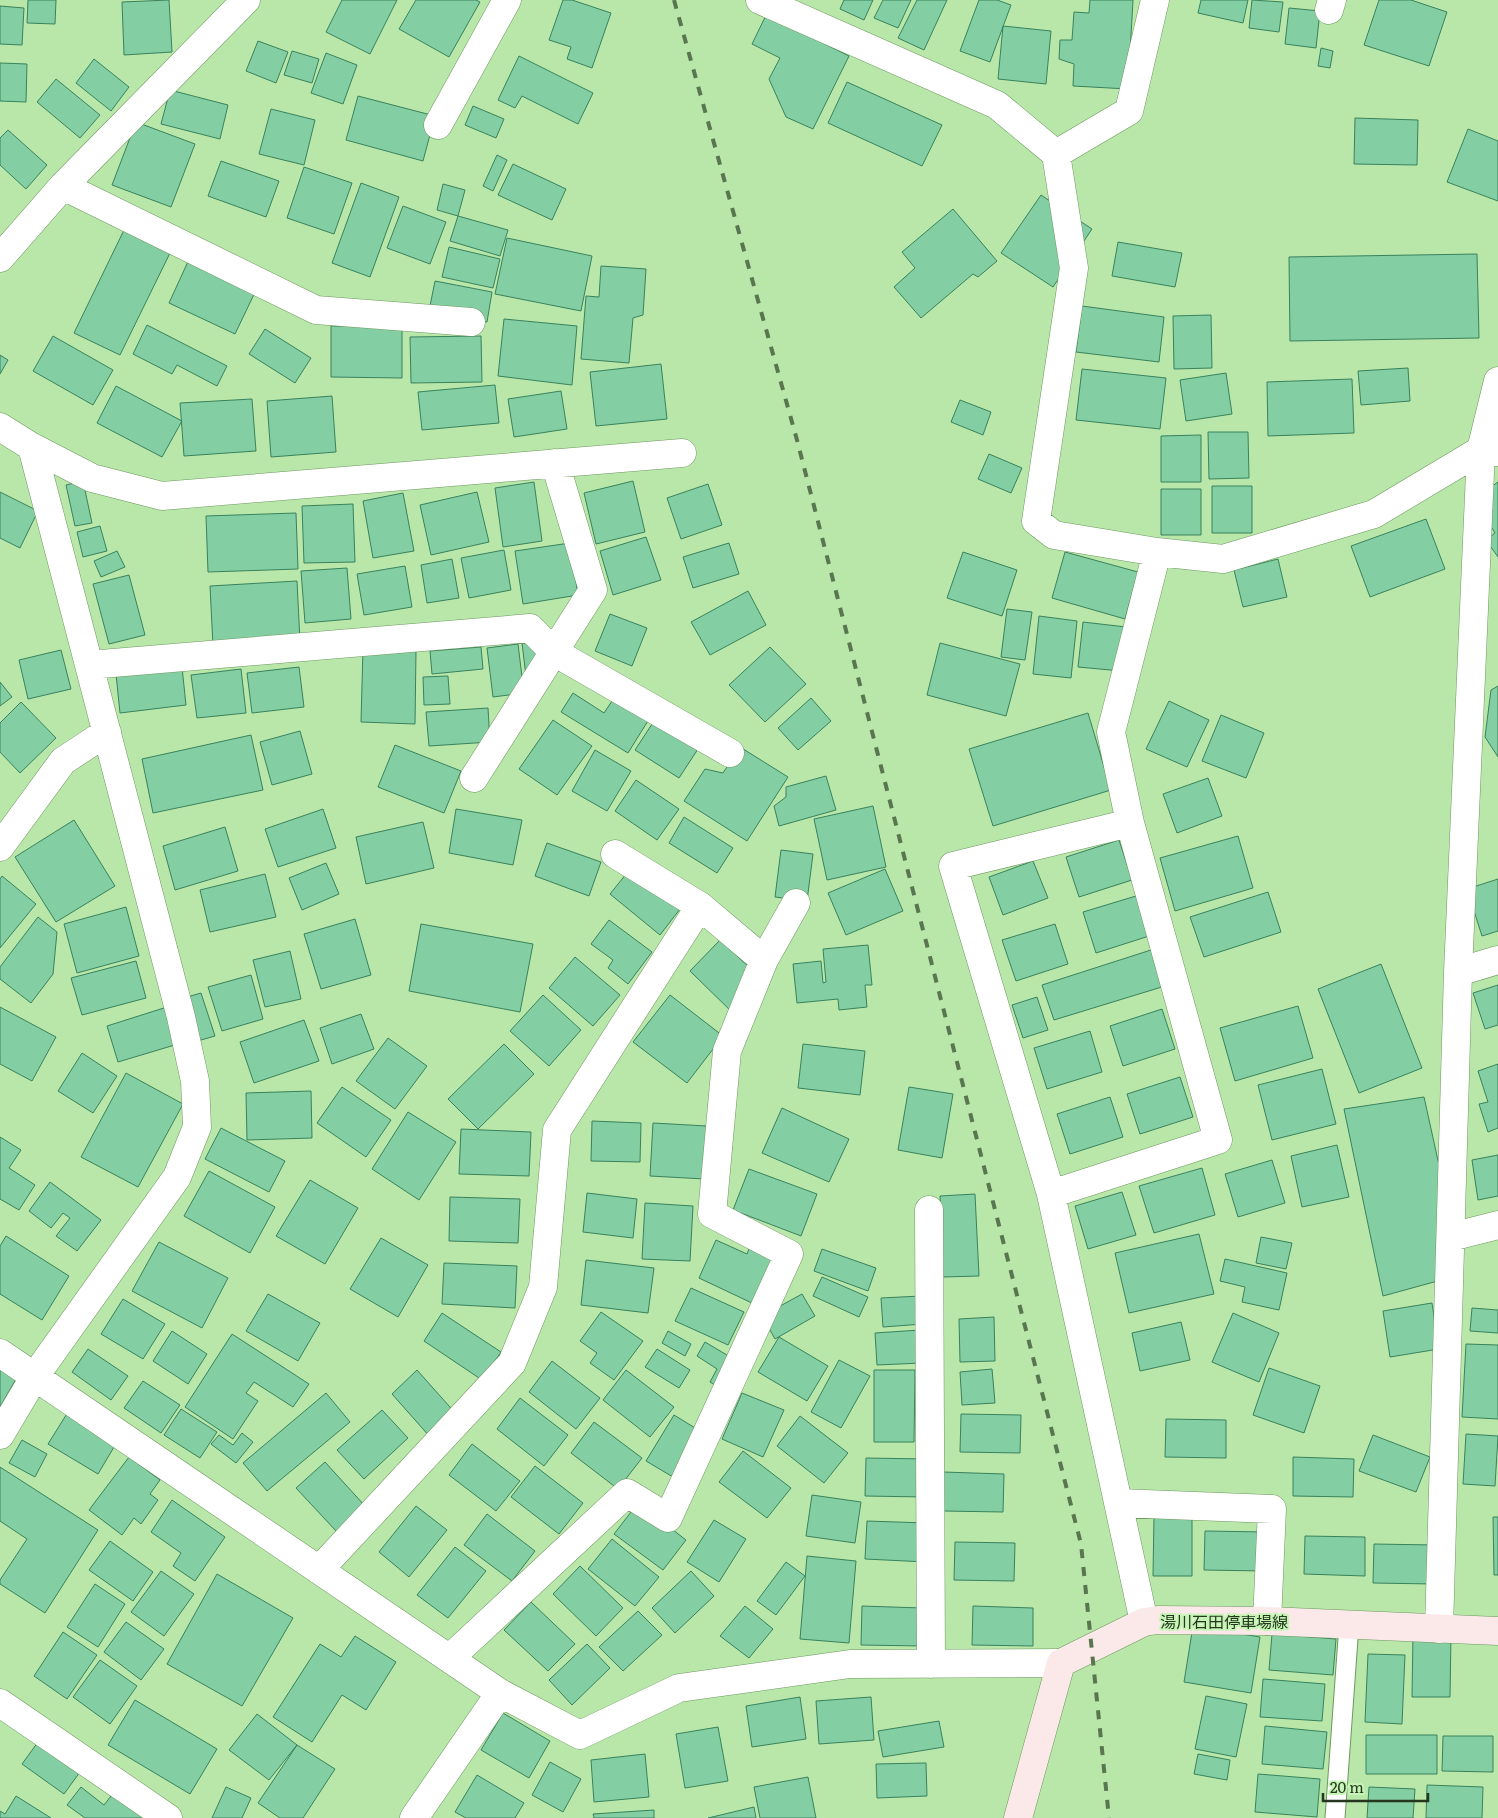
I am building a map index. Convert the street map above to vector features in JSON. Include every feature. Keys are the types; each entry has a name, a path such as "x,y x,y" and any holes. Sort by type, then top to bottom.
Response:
{"main road":[{"name":"湯川石田停車場線","path":"1061,1663 1144,1622 1267,1621 1498,1631"},
{"path":"1018,1818 1061,1663"}],"street":[{"path":"0,258 62,186 246,0"},
{"path":"438,125 507,0"},
{"path":"760,0 795,7 996,105 1056,154 1074,268 1036,522 1054,536 1157,552 1223,559 1374,514 1490,451"},
{"path":"1056,154 1129,111 1155,0"},
{"path":"62,186 316,310 471,322"},
{"path":"1439,1629 1458,972 1490,451 1498,381"},
{"path":"0,427 32,448 92,478 162,496 682,453"},
{"path":"0,1436 35,1376 177,1177 197,1127 195,1081 183,1026 32,448"},
{"path":"474,778 593,590 555,463"},
{"path":"1052,1194 1218,1140 1130,823 1111,732 1157,552"},
{"path":"89,665 530,628 554,652 730,753"},
{"path":"0,847 63,761 107,732"},
{"path":"1130,823 953,866 1052,1194 1144,1622"},
{"path":"615,854 700,906 764,960"},
{"path":"450,1658 628,1493 668,1518 770,1298 789,1254 712,1214 727,1051 764,960 796,903"},
{"path":"319,1570 512,1363 543,1286 558,1130 700,906"},
{"path":"1458,972 1498,960"},
{"path":"929,1210 931,1664"},
{"path":"1451,1237 1498,1225"},
{"path":"0,1353 500,1693 580,1735 679,1688 850,1664 1061,1663"},
{"path":"1118,1503 1272,1509 1267,1621"},
{"path":"414,1818 500,1693"},
{"path":"3,1710 168,1818"}],"lane":[{"path":"1335,1818 1350,1624"}],"building":[{"path":"28,0 56,0 55,24 27,23"},
{"path":"169,0 172,52 124,55 122,2"},
{"path":"342,0 397,0 370,54 326,32"},
{"path":"416,0 476,0 480,2 449,57 399,29"},
{"path":"563,0 572,0 611,13 592,68 567,59 571,47 549,40"},
{"path":"844,0 873,0 864,20 840,9"},
{"path":"883,0 911,0 898,28 874,18"},
{"path":"917,0 947,0 924,50 898,38"},
{"path":"979,0 997,0 1011,5 990,62 960,51"},
{"path":"1090,0 1133,0 1128,89 1073,86 1074,64 1059,59 1060,40 1072,40 1074,12 1089,13"},
{"path":"1201,0 1248,0 1243,23 1198,13"},
{"path":"1252,0 1283,2 1279,32 1249,28"},
{"path":"1379,0 1411,0 1447,12 1429,66 1364,45"},
{"path":"0,6 24,8 22,45 0,44"},
{"path":"1289,8 1320,11 1316,48 1285,44"},
{"path":"769,9 807,35 849,56 813,129 786,117 769,79 780,58 752,44"},
{"path":"1003,26 1051,31 1046,84 998,79"},
{"path":"258,41 288,52 276,83 246,71"},
{"path":"1321,48 1333,51 1330,68 1318,66"},
{"path":"292,51 319,59 312,83 284,75"},
{"path":"326,53 357,65 343,104 311,93"},
{"path":"519,56 593,93 578,124 522,96 515,108 498,100"},
{"path":"94,59 129,87 111,111 76,83"},
{"path":"0,63 27,64 26,102 0,101"},
{"path":"56,79 100,115 80,138 37,102"},
{"path":"847,82 942,125 922,166 828,123"},
{"path":"170,90 228,105 220,139 161,124"},
{"path":"358,96 435,116 423,161 346,140"},
{"path":"473,106 504,119 496,138 465,125"},
{"path":"271,109 315,120 304,165 259,154"},
{"path":"1355,118 1418,120 1417,165 1354,164"},
{"path":"136,122 195,144 171,207 112,185"},
{"path":"1468,129 1498,141 1498,201 1447,182"},
{"path":"8,130 47,165 26,189 0,165 0,138"},
{"path":"497,155 507,160 493,191 483,186"},
{"path":"221,161 279,181 266,217 208,196"},
{"path":"513,164 566,189 552,220 498,195"},
{"path":"304,167 352,183 334,234 287,218"},
{"path":"361,183 399,197 370,277 332,263"},
{"path":"443,184 465,190 458,216 437,210"},
{"path":"1041,195 1092,229 1053,287 1001,253"},
{"path":"403,206 446,222 430,264 387,248"},
{"path":"953,209 997,261 978,277 973,274 921,318 894,287 915,268 902,252"},
{"path":"458,216 508,230 500,256 450,241"},
{"path":"125,228 171,251 120,355 74,333"},
{"path":"507,238 592,256 581,311 495,294"},
{"path":"1118,242 1182,253 1175,287 1112,276"},
{"path":"449,247 500,259 493,288 442,277"},
{"path":"1477,254 1479,338 1290,341 1289,257"},
{"path":"191,255 258,286 235,334 169,303"},
{"path":"601,266 646,269 643,315 633,318 629,363 581,359 586,296 599,297"},
{"path":"435,281 492,292 487,322 429,311"},
{"path":"1082,306 1164,317 1159,362 1076,352"},
{"path":"1211,315 1212,368 1174,369 1173,316"},
{"path":"504,319 577,326 572,385 498,376"},
{"path":"147,325 227,366 217,386 177,365 172,374 133,354"},
{"path":"331,326 402,326 402,378 331,377"},
{"path":"265,329 311,358 295,383 249,354"},
{"path":"53,336 113,370 93,405 33,371"},
{"path":"481,336 482,382 411,383 410,337"},
{"path":"0,355 8,360 0,374"},
{"path":"661,364 667,419 596,426 590,372"},
{"path":"1408,368 1410,401 1361,405 1358,371"},
{"path":"1082,369 1166,378 1160,429 1076,420"},
{"path":"1226,373 1232,414 1186,421 1180,380"},
{"path":"1352,379 1354,433 1268,436 1267,382"},
{"path":"495,385 499,423 422,430 418,392"},
{"path":"116,386 182,421 162,457 97,423"},
{"path":"561,391 567,429 514,437 508,399"},
{"path":"332,396 336,452 271,457 267,401"},
{"path":"252,399 256,451 184,456 180,403"},
{"path":"960,400 991,412 983,435 951,422"},
{"path":"1208,432 1248,432 1249,478 1209,479"},
{"path":"1201,435 1201,482 1161,482 1161,436"},
{"path":"989,454 1022,468 1011,493 978,479"},
{"path":"83,481 92,523 75,526 66,485"},
{"path":"633,481 645,532 596,544 584,493"},
{"path":"534,482 542,541 503,547 495,488"},
{"path":"1498,482 1498,557 1486,540 1495,533 1485,517 1493,512 1481,494"},
{"path":"708,484 722,525 681,539 667,498"},
{"path":"1212,486 1252,486 1252,533 1212,533"},
{"path":"1161,489 1201,489 1201,535 1161,535"},
{"path":"0,492 38,511 20,548 0,538"},
{"path":"477,492 489,542 431,555 420,505"},
{"path":"403,493 414,551 373,558 363,501"},
{"path":"353,504 355,562 304,563 302,506"},
{"path":"296,513 298,569 208,572 206,516"},
{"path":"1426,519 1445,569 1370,597 1351,546"},
{"path":"100,526 107,551 83,557 77,532"},
{"path":"646,537 661,580 613,595 600,551"},
{"path":"570,543 578,595 523,604 515,551"},
{"path":"729,543 739,574 693,588 683,557"},
{"path":"504,550 511,590 469,598 461,558"},
{"path":"117,551 125,567 101,577 94,561"},
{"path":"963,552 1017,570 1002,616 947,598"},
{"path":"1065,552 1138,572 1125,619 1052,598"},
{"path":"452,559 459,598 427,603 421,565"},
{"path":"1278,559 1287,597 1243,607 1234,570"},
{"path":"405,566 412,607 364,615 357,574"},
{"path":"347,568 351,619 305,623 301,571"},
{"path":"129,575 145,635 109,644 93,584"},
{"path":"297,581 300,642 213,646 210,586"},
{"path":"748,591 766,625 710,655 691,622"},
{"path":"1007,609 1032,612 1025,660 1001,657"},
{"path":"610,614 647,628 632,666 595,651"},
{"path":"1039,616 1077,621 1071,678 1033,674"},
{"path":"1083,622 1126,627 1121,671 1078,667"},
{"path":"541,641 527,685 522,643"},
{"path":"940,643 1020,664 1006,716 927,695"},
{"path":"518,644 524,693 493,697 487,648"},
{"path":"481,647 483,669 432,674 430,651"},
{"path":"770,647 806,684 765,722 729,685"},
{"path":"363,648 416,650 415,724 361,722"},
{"path":"61,650 71,689 28,699 19,660"},
{"path":"182,667 186,705 120,713 116,674"},
{"path":"299,667 304,707 252,713 247,673"},
{"path":"241,669 246,713 197,718 191,675"},
{"path":"448,676 450,704 424,705 423,677"},
{"path":"0,682 12,697 0,706"},
{"path":"1498,686 1498,757 1485,737 1491,690"},
{"path":"573,693 604,713 616,695 651,716 628,753 561,712"},
{"path":"811,698 831,721 798,750 778,728"},
{"path":"1169,701 1209,720 1187,767 1146,749"},
{"path":"21,702 56,738 20,773 0,752 0,723"},
{"path":"488,708 490,742 429,746 426,712"},
{"path":"1088,713 1111,790 993,826 969,749"},
{"path":"1221,715 1264,733 1246,778 1202,761"},
{"path":"553,720 592,746 557,795 519,769"},
{"path":"654,721 698,749 679,778 635,750"},
{"path":"300,731 312,774 272,785 260,742"},
{"path":"251,735 263,790 153,813 142,759"},
{"path":"395,745 461,771 444,813 378,787"},
{"path":"740,747 788,777 747,841 684,801 705,769 723,773"},
{"path":"595,750 631,771 607,811 572,791"},
{"path":"826,776 836,810 779,826 774,806 786,797 786,787"},
{"path":"1208,778 1222,816 1177,833 1163,794"},
{"path":"636,780 679,809 657,840 615,811"},
{"path":"873,806 886,867 827,880 814,819"},
{"path":"323,809 336,848 278,867 265,829"},
{"path":"456,809 522,820 513,865 449,853"},
{"path":"684,817 733,848 717,873 669,843"},
{"path":"74,820 115,886 56,922 15,857"},
{"path":"423,822 434,868 366,884 356,837"},
{"path":"225,827 238,871 175,890 163,846"},
{"path":"1238,836 1253,888 1175,911 1160,858"},
{"path":"1119,840 1132,880 1079,897 1066,857"},
{"path":"547,843 601,862 589,896 535,876"},
{"path":"781,850 813,854 807,901 775,897"},
{"path":"1033,861 1048,898 1003,915 989,877"},
{"path":"326,863 339,894 302,910 289,878"},
{"path":"631,868 680,909 660,935 610,894"},
{"path":"885,869 903,911 846,935 828,893"},
{"path":"265,874 276,917 210,932 200,890"},
{"path":"2,876 36,904 0,948 0,879"},
{"path":"1498,879 1498,931 1482,936 1467,889"},
{"path":"1268,892 1281,932 1204,957 1190,917"},
{"path":"1136,896 1149,936 1096,953 1083,912"},
{"path":"126,907 139,956 77,973 64,924"},
{"path":"38,917 57,932 53,974 31,1003 0,979 0,967"},
{"path":"355,919 371,975 321,989 304,934"},
{"path":"609,920 652,952 628,984 608,968 613,960 591,944"},
{"path":"421,924 533,944 520,1012 409,991"},
{"path":"1055,924 1068,964 1016,981 1002,940"},
{"path":"720,940 767,984 736,1016 690,971"},
{"path":"868,945 872,985 865,985 867,1007 839,1010 838,999 797,1003 793,964 821,961 823,983 826,982 823,949"},
{"path":"1154,949 1165,986 1054,1020 1042,985"},
{"path":"290,951 301,999 265,1007 253,960"},
{"path":"575,957 620,995 593,1026 549,988"},
{"path":"136,961 146,998 82,1015 71,978"},
{"path":"1381,964 1422,1068 1359,1093 1318,989"},
{"path":"251,975 263,1019 222,1031 208,987"},
{"path":"1498,985 1498,1025 1485,1029 1473,993"},
{"path":"201,993 215,1036 194,1042 180,999"},
{"path":"543,995 581,1030 549,1066 510,1031"},
{"path":"670,995 723,1036 687,1083 633,1042"},
{"path":"1037,997 1048,1030 1023,1038 1012,1005"},
{"path":"1298,1006 1313,1058 1235,1081 1220,1028"},
{"path":"0,1007 56,1037 32,1081 0,1064"},
{"path":"167,1007 178,1044 118,1062 107,1026"},
{"path":"1162,1009 1175,1049 1123,1066 1110,1026"},
{"path":"361,1014 374,1049 332,1064 320,1028"},
{"path":"304,1020 319,1061 254,1083 240,1042"},
{"path":"1090,1031 1102,1072 1047,1089 1034,1048"},
{"path":"388,1038 427,1066 395,1109 356,1081"},
{"path":"504,1044 534,1074 478,1129 448,1099"},
{"path":"803,1044 865,1051 860,1095 798,1088"},
{"path":"82,1053 117,1076 93,1113 58,1091"},
{"path":"1498,1064 1498,1128 1488,1132 1479,1104 1488,1102 1478,1071"},
{"path":"1322,1069 1336,1124 1272,1140 1258,1085"},
{"path":"126,1073 183,1104 138,1187 81,1157"},
{"path":"1180,1077 1193,1117 1140,1134 1127,1094"},
{"path":"342,1087 391,1120 366,1157 317,1123"},
{"path":"909,1087 953,1094 942,1158 898,1150"},
{"path":"311,1091 312,1138 247,1140 246,1093"},
{"path":"1110,1097 1123,1137 1070,1154 1057,1114"},
{"path":"1424,1097 1463,1274 1383,1296 1344,1109"},
{"path":"782,1108 849,1139 829,1182 762,1153"},
{"path":"408,1112 456,1142 419,1200 372,1169"},
{"path":"592,1121 641,1123 640,1162 591,1161"},
{"path":"653,1123 707,1126 705,1179 650,1176"},
{"path":"221,1128 285,1161 269,1192 205,1159"},
{"path":"461,1129 531,1132 529,1176 459,1174"},
{"path":"0,1137 21,1150 9,1168 35,1185 19,1210 0,1199"},
{"path":"1337,1145 1349,1197 1302,1207 1291,1156"},
{"path":"1498,1155 1498,1196 1478,1200 1472,1160"},
{"path":"1272,1160 1285,1203 1238,1217 1225,1174"},
{"path":"1202,1168 1215,1215 1154,1233 1139,1186"},
{"path":"749,1169 817,1194 801,1236 733,1210"},
{"path":"209,1171 275,1207 250,1253 184,1216"},
{"path":"310,1180 358,1208 325,1264 276,1236"},
{"path":"50,1182 101,1220 77,1251 56,1236 70,1218 63,1213 51,1228 29,1211"},
{"path":"1122,1192 1136,1235 1088,1249 1075,1206"},
{"path":"587,1193 637,1199 633,1238 583,1232"},
{"path":"975,1194 979,1276 943,1277 940,1196"},
{"path":"450,1197 520,1199 518,1243 449,1241"},
{"path":"645,1203 693,1206 690,1261 642,1259"},
{"path":"1199,1234 1214,1294 1129,1313 1115,1253"},
{"path":"6,1236 69,1276 42,1320 0,1294 0,1246"},
{"path":"1261,1237 1292,1243 1286,1269 1256,1263"},
{"path":"381,1238 428,1265 398,1317 350,1289"},
{"path":"753,1239 779,1251 754,1304 699,1278 716,1240 747,1254"},
{"path":"159,1242 228,1278 202,1328 132,1291"},
{"path":"822,1249 876,1268 868,1291 814,1271"},
{"path":"1225,1259 1287,1273 1279,1310 1242,1302 1245,1287 1220,1281"},
{"path":"586,1260 654,1268 648,1313 581,1305"},
{"path":"444,1263 517,1266 515,1308 442,1304"},
{"path":"822,1277 868,1297 859,1317 813,1296"},
{"path":"691,1288 744,1312 728,1345 675,1321"},
{"path":"268,1294 320,1323 298,1361 246,1331"},
{"path":"802,1294 815,1316 775,1339 762,1316"},
{"path":"921,1296 923,1324 883,1327 881,1298"},
{"path":"123,1299 165,1324 143,1359 101,1334"},
{"path":"1432,1303 1439,1349 1390,1357 1383,1311"},
{"path":"1472,1308 1498,1310 1498,1333 1470,1331"},
{"path":"601,1312 643,1341 614,1380 590,1363 597,1353 580,1341"},
{"path":"442,1313 501,1352 482,1380 424,1341"},
{"path":"1233,1313 1279,1333 1259,1382 1212,1362"},
{"path":"994,1317 995,1361 960,1362 959,1319"},
{"path":"1181,1322 1190,1360 1140,1371 1132,1333"},
{"path":"920,1330 922,1363 877,1365 875,1333"},
{"path":"172,1331 207,1354 188,1384 153,1361"},
{"path":"668,1331 691,1344 685,1356 662,1343"},
{"path":"232,1334 309,1384 293,1407 254,1382 246,1393 258,1401 233,1439 185,1407"},
{"path":"779,1337 828,1366 807,1401 758,1372"},
{"path":"705,1342 737,1361 721,1389 710,1382 717,1369 697,1356"},
{"path":"1466,1344 1498,1345 1498,1419 1462,1417"},
{"path":"88,1349 128,1376 111,1400 72,1372"},
{"path":"657,1349 690,1370 679,1388 645,1367"},
{"path":"839,1360 870,1376 841,1428 811,1412"},
{"path":"0,1361 20,1372 0,1407"},
{"path":"552,1361 600,1398 576,1429 529,1392"},
{"path":"1269,1368 1320,1386 1304,1433 1253,1415"},
{"path":"992,1369 995,1403 962,1405 960,1372"},
{"path":"417,1370 457,1415 431,1438 392,1394"},
{"path":"626,1370 674,1407 650,1437 603,1400"},
{"path":"874,1370 915,1370 914,1442 874,1442"},
{"path":"143,1381 180,1405 161,1433 124,1408"},
{"path":"326,1393 350,1422 267,1491 243,1463"},
{"path":"742,1393 784,1410 763,1457 722,1439"},
{"path":"520,1398 568,1435 544,1466 497,1429"},
{"path":"181,1409 217,1432 200,1458 164,1435"},
{"path":"382,1410 408,1438 364,1479 337,1450"},
{"path":"68,1412 117,1442 98,1474 48,1444"},
{"path":"961,1414 1021,1415 1020,1453 960,1452"},
{"path":"674,1415 700,1431 673,1477 646,1461"},
{"path":"800,1416 848,1453 824,1483 777,1446"},
{"path":"1166,1419 1226,1420 1226,1458 1165,1457"},
{"path":"594,1422 642,1458 618,1489 571,1453"},
{"path":"242,1433 253,1442 236,1463 211,1444 219,1435 233,1445"},
{"path":"1466,1434 1498,1436 1495,1486 1463,1484"},
{"path":"1373,1435 1430,1457 1416,1492 1359,1471"},
{"path":"22,1440 47,1454 35,1477 9,1463"},
{"path":"472,1444 520,1481 496,1511 449,1475"},
{"path":"743,1451 791,1488 767,1518 719,1482"},
{"path":"129,1457 160,1480 150,1494 158,1500 141,1524 134,1518 122,1535 89,1510"},
{"path":"1293,1457 1354,1459 1353,1497 1293,1496"},
{"path":"866,1458 927,1459 926,1497 865,1496"},
{"path":"325,1462 365,1506 337,1532 296,1488"},
{"path":"535,1466 583,1503 559,1534 511,1497"},
{"path":"0,1467 98,1530 45,1613 0,1584 0,1580 27,1539 0,1521"},
{"path":"943,1472 1004,1474 1003,1512 943,1511"},
{"path":"812,1495 861,1502 855,1543 806,1536"},
{"path":"172,1500 225,1537 195,1581 173,1566 181,1553 151,1532"},
{"path":"638,1503 686,1540 663,1570 614,1534"},
{"path":"416,1506 447,1530 409,1577 379,1552"},
{"path":"487,1514 535,1551 512,1581 464,1545"},
{"path":"1154,1516 1192,1516 1192,1576 1153,1576"},
{"path":"1493,1517 1498,1517 1498,1575 1494,1575"},
{"path":"714,1520 746,1539 719,1582 687,1562"},
{"path":"867,1521 927,1523 926,1562 865,1559"},
{"path":"1205,1531 1265,1532 1264,1571 1204,1570"},
{"path":"1305,1536 1365,1537 1365,1576 1304,1574"},
{"path":"612,1539 659,1577 635,1606 588,1569"},
{"path":"110,1541 153,1572 133,1601 89,1570"},
{"path":"955,1542 1015,1543 1014,1581 954,1580"},
{"path":"1374,1544 1434,1545 1433,1584 1373,1583"},
{"path":"455,1547 486,1571 448,1618 417,1595"},
{"path":"807,1556 856,1561 849,1643 800,1639"},
{"path":"786,1562 805,1576 776,1615 757,1601"},
{"path":"580,1566 623,1608 596,1636 553,1594"},
{"path":"161,1571 194,1594 164,1636 131,1612"},
{"path":"691,1571 714,1596 675,1633 652,1608"},
{"path":"217,1574 293,1618 242,1706 167,1664"},
{"path":"95,1584 125,1604 98,1647 67,1627"},
{"path":"531,1602 575,1644 548,1671 504,1630"},
{"path":"745,1606 773,1629 749,1658 720,1636"},
{"path":"862,1606 922,1608 922,1646 861,1645"},
{"path":"973,1606 1033,1608 1033,1646 972,1645"},
{"path":"638,1611 662,1635 623,1671 599,1647"},
{"path":"126,1622 164,1649 141,1680 104,1652"},
{"path":"1193,1626 1260,1637 1251,1693 1184,1682"},
{"path":"63,1632 97,1655 67,1699 34,1676"},
{"path":"1272,1634 1336,1639 1333,1675 1269,1670"},
{"path":"1413,1634 1451,1634 1450,1697 1412,1697"},
{"path":"355,1636 396,1662 366,1710 342,1695 312,1742 273,1717 320,1644 341,1657"},
{"path":"587,1644 610,1668 572,1705 549,1680"},
{"path":"1368,1654 1405,1655 1402,1724 1365,1722"},
{"path":"100,1660 137,1686 110,1724 73,1697"},
{"path":"1263,1679 1325,1684 1322,1721 1260,1717"},
{"path":"1206,1696 1247,1704 1236,1757 1195,1749"},
{"path":"800,1697 806,1739 752,1747 746,1706"},
{"path":"871,1697 874,1740 819,1744 816,1701"},
{"path":"135,1700 217,1749 190,1794 108,1745"},
{"path":"503,1713 550,1741 529,1778 481,1750"},
{"path":"257,1714 297,1745 269,1780 229,1750"},
{"path":"939,1721 944,1747 883,1757 878,1731"},
{"path":"1265,1726 1327,1732 1323,1769 1262,1764"},
{"path":"718,1727 728,1781 685,1788 676,1734"},
{"path":"1366,1735 1437,1735 1437,1774 1366,1774"},
{"path":"1443,1736 1493,1736 1493,1772 1442,1771"},
{"path":"38,1742 80,1772 64,1794 22,1764"},
{"path":"297,1745 335,1769 303,1818 280,1818 258,1803"},
{"path":"645,1754 649,1797 594,1802 591,1760"},
{"path":"1198,1754 1230,1760 1227,1780 1194,1774"},
{"path":"550,1762 581,1779 563,1812 532,1795"},
{"path":"926,1763 927,1796 877,1798 876,1764"},
{"path":"1258,1774 1320,1779 1317,1817 1255,1812"},
{"path":"477,1775 524,1803 515,1818 466,1818 455,1812"},
{"path":"808,1777 816,1818 760,1818 754,1787"},
{"path":"1427,1785 1483,1787 1482,1818 1426,1818"},
{"path":"81,1787 104,1805 115,1791 150,1818 85,1818 67,1805"},
{"path":"226,1787 251,1798 242,1818 212,1818"},
{"path":"1369,1787 1415,1789 1413,1818 1367,1818"},
{"path":"16,1796 51,1818 0,1818 0,1811 5,1814"},
{"path":"754,1807 756,1818 708,1818"},
{"path":"654,1810 654,1818 594,1818 593,1814"}],"railway":[{"path":"674,0 797,440 1081,1544 1109,1818"}]}
